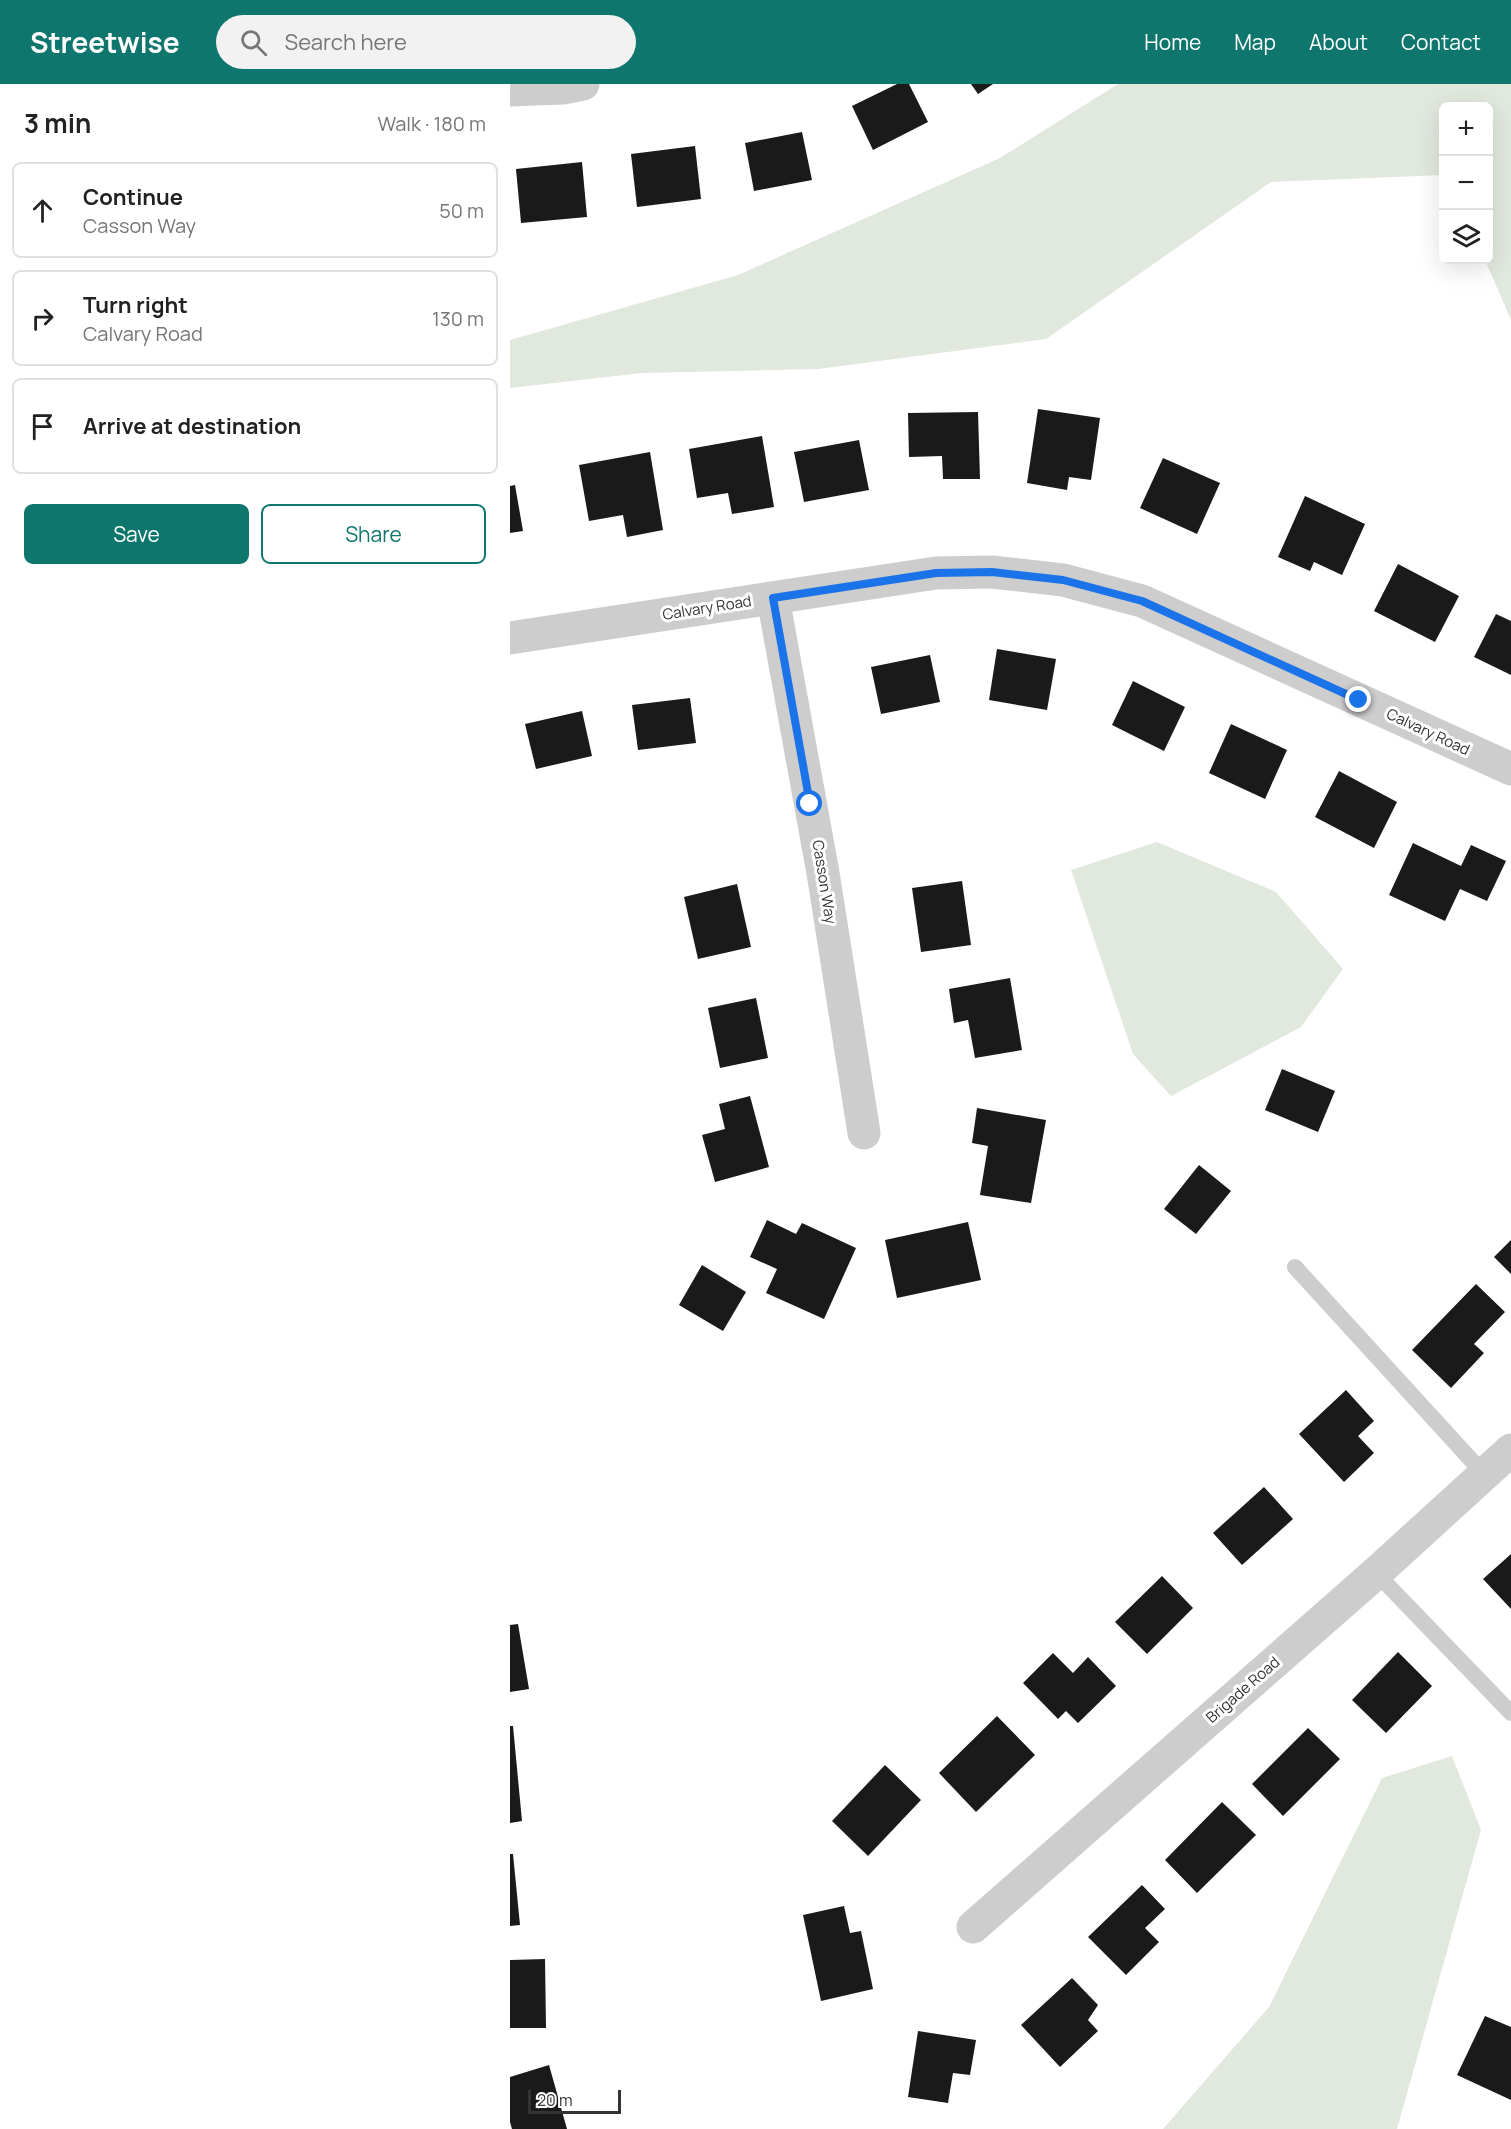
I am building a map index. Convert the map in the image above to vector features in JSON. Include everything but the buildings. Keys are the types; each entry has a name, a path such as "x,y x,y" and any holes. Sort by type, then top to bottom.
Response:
{"street":[{"path":"510,90 563,88 583,84"},
{"name":"Calvary Road","path":"510,638 936,573 992,572 1063,580 1142,601 1511,770"},
{"name":"Casson Way","path":"773,598 823,873 864,1133"},
{"name":"Brigade Road","path":"973,1927 1376,1573 1511,1450"}],"lane":[{"path":"1295,1267 1484,1474"},
{"path":"1376,1573 1511,1713"}],"shaded area":[{"path":"1118,84 1511,84 1511,320 1487,264 1493,264 1493,102 1439,102 1439,175 1271,182 1046,339 818,369 642,373 510,388 510,340 738,275 1000,158"},
{"path":"1157,842 1276,892 1343,969 1301,1027 1171,1096 1133,1054 1071,870"},
{"path":"1452,1756 1481,1830 1397,2129 1163,2129 1269,2007 1382,1778"}],"route":[{"path":"810,804 773,598 936,573 992,572 1063,580 1142,601 1359,700"}]}
